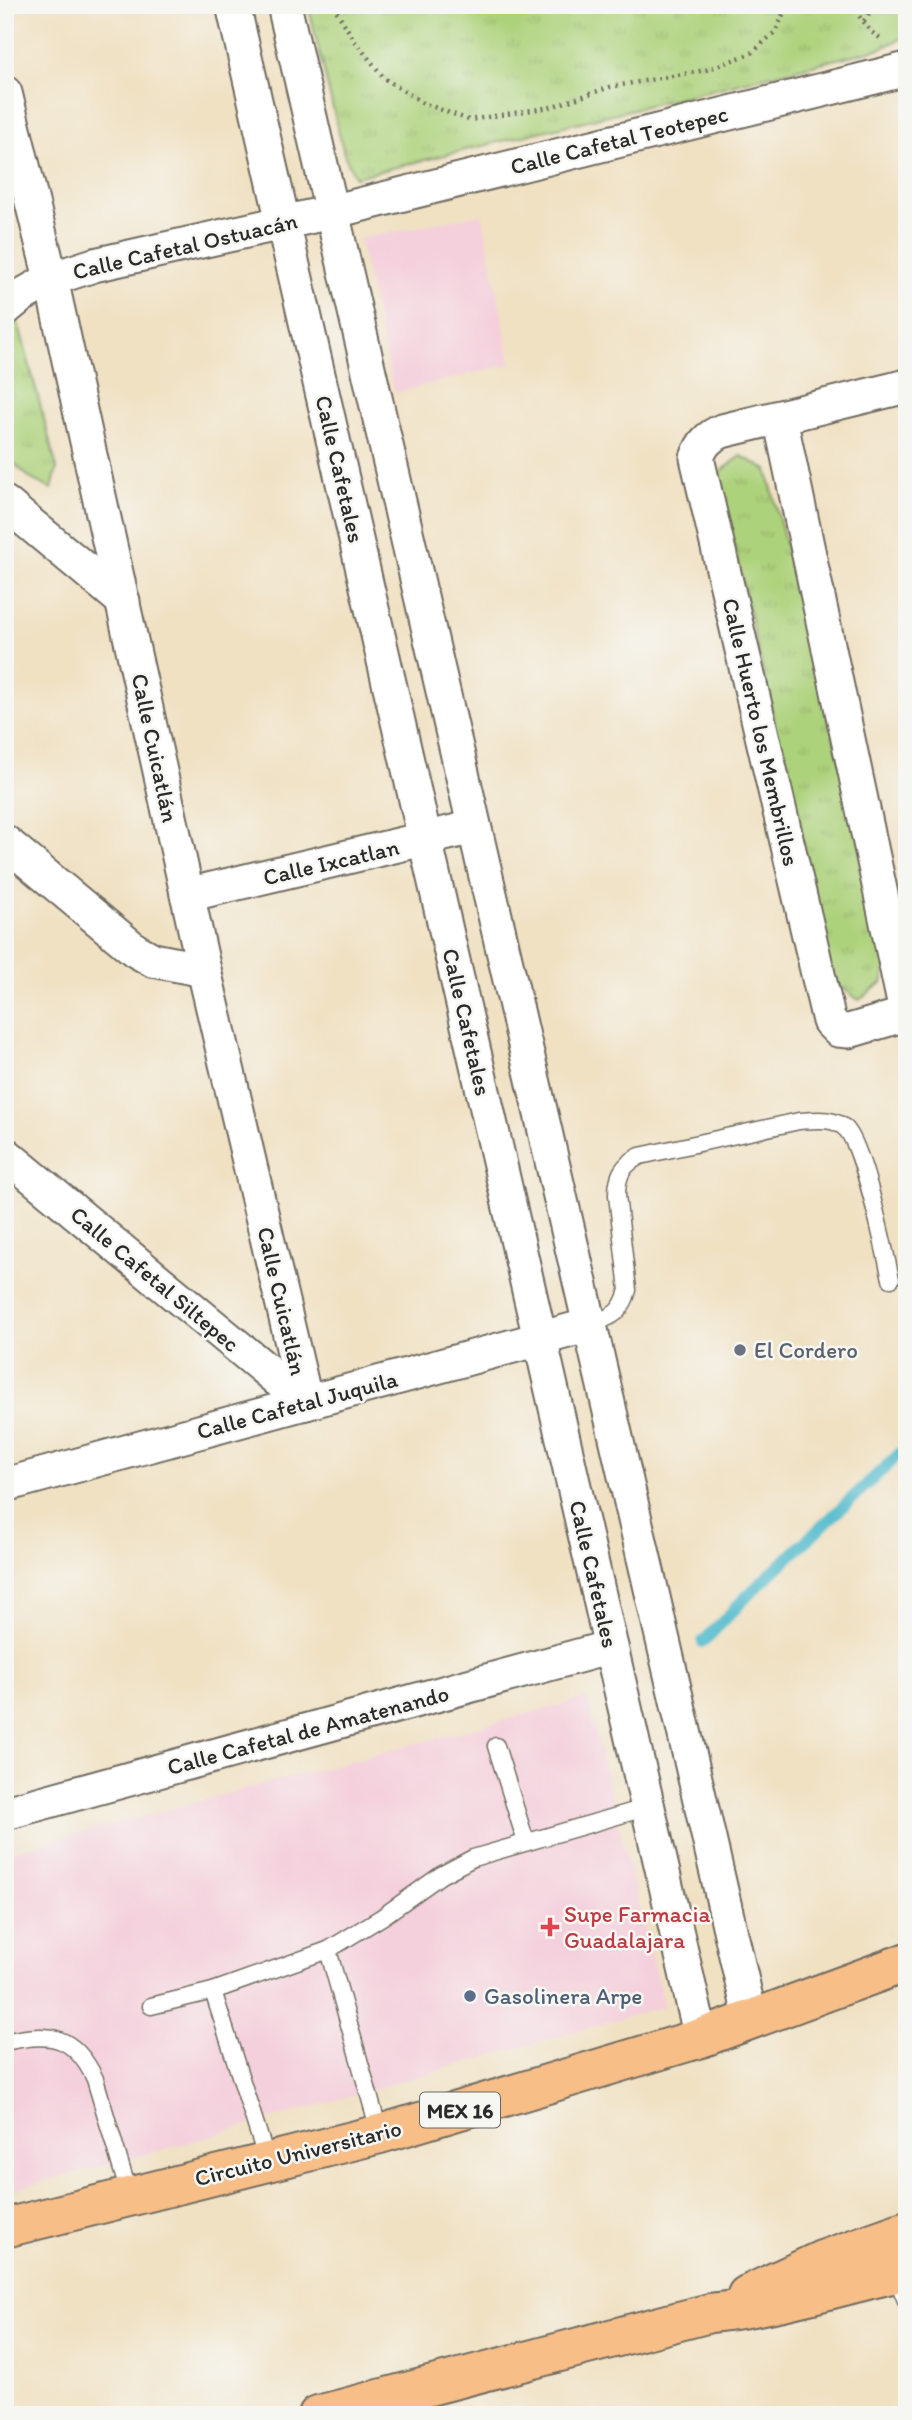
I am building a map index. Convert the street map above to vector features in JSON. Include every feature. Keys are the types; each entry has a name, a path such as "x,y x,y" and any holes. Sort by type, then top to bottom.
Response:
{"highway":[{"name":"Circuito Universitario","path":"5,2228 380,2133 701,2038 907,1962"},
{"path":"710,2313 822,2260 907,2230"},
{"path":"318,2415 710,2313 903,2282"}],"street":[{"name":"Calle Cafetales","path":"233,5 701,2038"},
{"path":"284,5 751,2020"},
{"name":"Calle Cafetal Teotepec","path":"331,212 907,69"},
{"name":"Calle Cuicatlán","path":"5,93 51,279 204,970 306,1403"},
{"name":"Calle Cafetal Ostuacán","path":"5,309 21,296 51,279 94,265 331,212"},
{"name":"Calle Huerto los Membrillos","path":"780,418 906,1015 849,1031 838,1030 829,1021 697,458 710,436 722,431 907,386"},
{"path":"5,503 123,601"},
{"name":"Calle Ixcatlan","path":"187,895 474,827"},
{"path":"5,842 135,950 153,960 204,970"},
{"name":"Calle Cafetal Siltepec","path":"5,1154 306,1403"},
{"name":"Calle Cafetal Juquila","path":"5,1485 590,1325"},
{"name":"Calle Cafetal de Amatenando","path":"5,1813 611,1647"}],"lane":[{"path":"590,1325 616,1315 625,1302 628,1290 617,1182 629,1161 640,1156 800,1121 835,1122 845,1129 851,1138 861,1162 891,1279"},
{"path":"496,1746 526,1842"},
{"path":"151,2006 213,1991 328,1950 382,1917 441,1875 472,1858 648,1807"},
{"path":"328,1950 380,2133"},
{"path":"213,1991 267,2161"},
{"path":"5,2042 48,2036 77,2050 88,2062 130,2197"}],"path":[{"path":"333,5 354,40 385,79 423,103 468,120 551,107 610,87 706,70 752,53 776,32 787,5"},
{"path":"569,5 572,8 603,11 618,5"},
{"path":"851,5 870,30 886,43"},
{"path":"864,21 874,5"}],"shaded area":[{"path":"482,214 511,364 394,393 359,239"},
{"path":"587,1698 664,2006 155,2152 5,2192 5,1853"}],"green space":[{"path":"308,5 907,5 907,36 882,48 355,177 344,154"},
{"path":"17,318 57,468 52,489 31,479 5,455 5,335"},
{"path":"741,456 767,470 889,957 882,983 859,1000 833,981 718,474"}],"waterway":[{"path":"703,1642 748,1595 907,1447"}],"place":[{"name":"El Cordero","path":"740,1350"},
{"name":"Supe Farmacia Guadalajara","path":"550,1927"},
{"name":"Gasolinera Arpe","path":"470,1996"}]}
